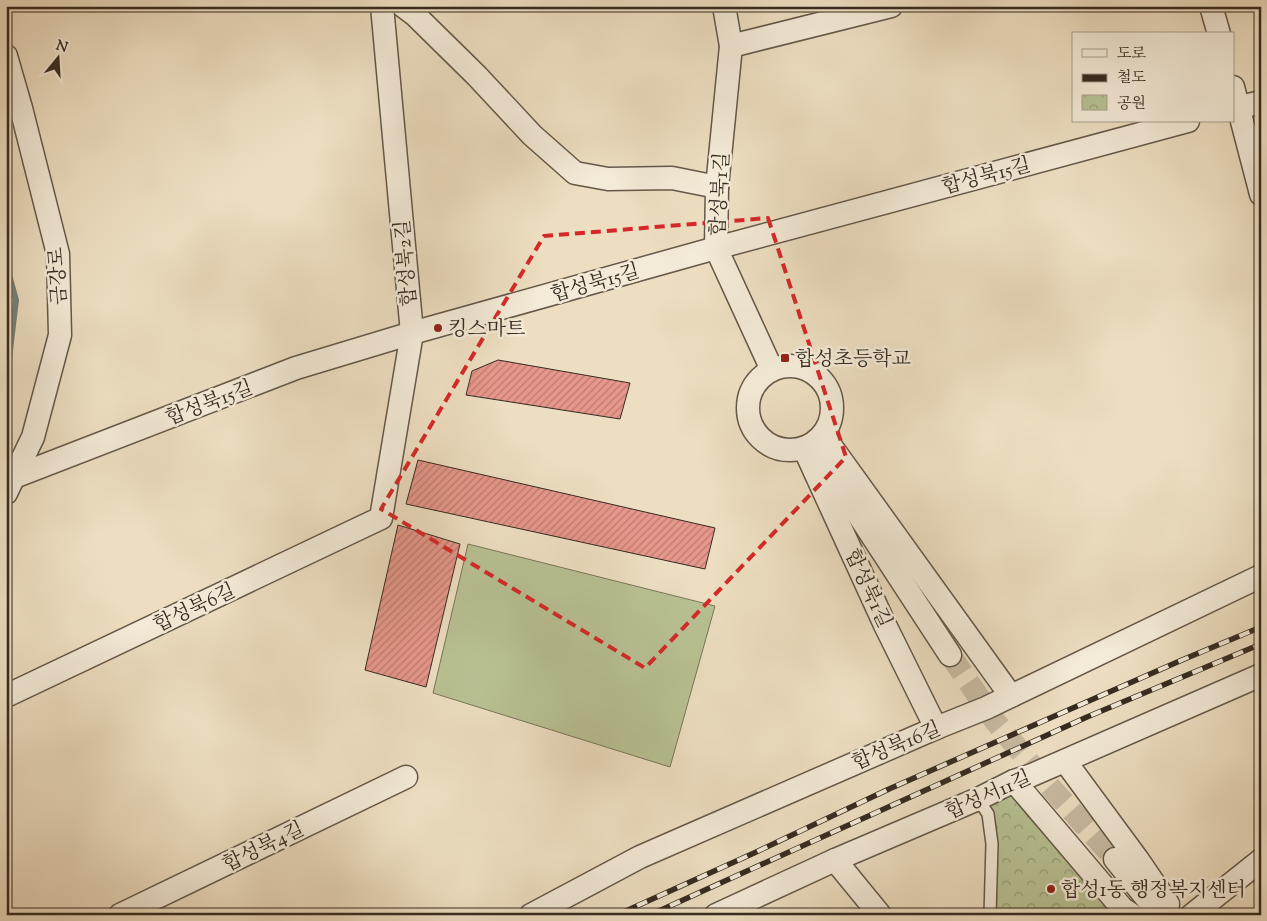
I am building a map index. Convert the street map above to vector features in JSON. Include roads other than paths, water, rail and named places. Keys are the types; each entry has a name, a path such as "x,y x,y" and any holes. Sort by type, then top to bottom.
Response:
{"street":[{"name":"합성북2길","path":"381,518 412,333 382,6"},
{"path":"403,6 415,15 477,76 532,135 575,173 608,179 672,178 717,187"},
{"name":"합성북1길","path":"724,6 731,46 717,187 716,248 772,370"},
{"path":"731,46 891,6"},
{"path":"1211,6 1218,32"},
{"name":"금강로","path":"6,56 14,110 58,254 60,336 33,437 10,485"},
{"path":"1261,102 1235,101 1261,194"},
{"name":"합성북15길","path":"10,485 296,368 412,333 716,248 1184,122"},
{"path":"792,365 807,369 819,376 828,388 832,402 832,417 813,442 792,450 779,448 767,443 757,434 750,422 748,410 749,396 754,384 765,373 778,367 792,365"},
{"path":"813,442 950,655"},
{"path":"813,442 1010,696"},
{"name":"합성북1길","path":"813,442 886,625 936,728"},
{"name":"합성북6길","path":"6,696 381,518"},
{"name":"합성북16길","path":"531,915 640,857 986,708 1261,576"},
{"name":"합성서11길","path":"716,915 835,860 978,799 1014,781 1065,761 1261,675"},
{"path":"1065,761 1168,904 1167,915"},
{"name":"합성북4길","path":"120,915 406,778"},
{"path":"1014,781 1122,908 1132,915"},
{"path":"1115,859 1160,915"},
{"path":"835,860 880,915"},
{"path":"1192,915 1261,860"}],"lane":[{"path":"978,799 988,814 992,844 990,915"}],"waterway":[{"path":"6,264 16,300 6,384"}],"tunnel":[{"path":"950,655 995,721 1044,780 1115,859"}],"railway":[{"path":"617,915 889,789 1261,627"},
{"path":"650,915 1087,717 1261,644"}],"place":[{"name":"킹스마트","path":"438,328"},
{"name":"합성초등학교","path":"785,358"},
{"name":"합성1동 행정복지센터","path":"1051,889"}]}
